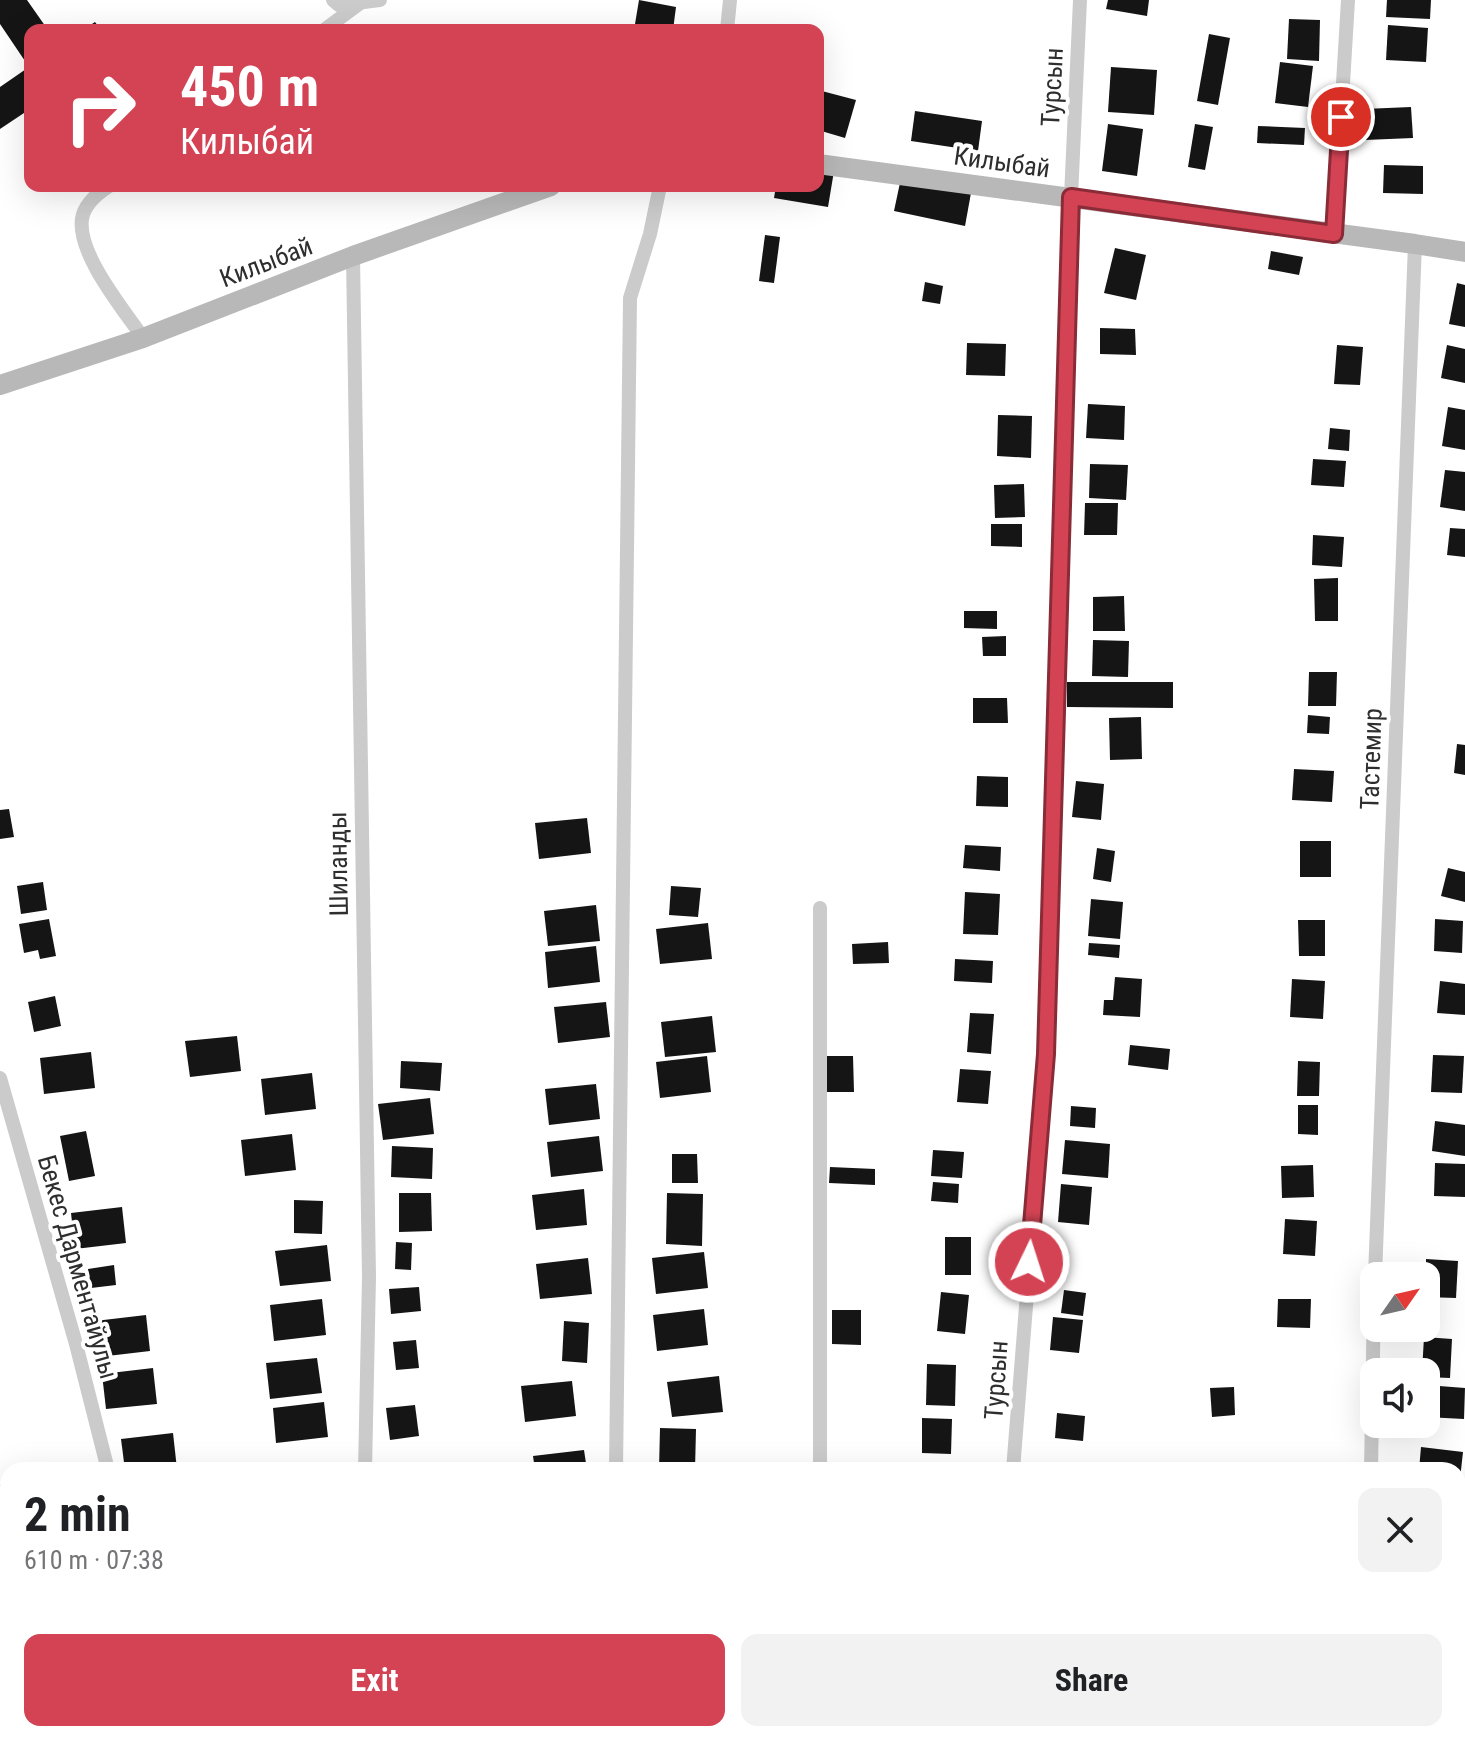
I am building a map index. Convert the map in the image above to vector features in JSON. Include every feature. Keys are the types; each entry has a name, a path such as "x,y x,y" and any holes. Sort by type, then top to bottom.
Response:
{"street":[{"path":"333,0 339,5 380,0"},
{"path":"728,24 730,0"},
{"name":"Турсын","path":"1014,1462 1046,1054 1071,197 1080,0"},
{"path":"1334,234 1348,0"},
{"path":"332,24 362,2"},
{"name":"Килыбай","path":"824,165 1465,252"},
{"path":"100,192 82,216 90,259 143,338"},
{"name":"Килыбай","path":"0,385 143,338 353,256 534,192"},
{"path":"616,1462 630,298 650,234 659,192"},
{"name":"Тастемир","path":"1376,1262 1415,244"},
{"name":"Шиланды","path":"353,256 369,1277 365,1462"},
{"path":"820,908 820,1462"},
{"name":"Бекес Дарментайулы","path":"0,1078 76,1344 106,1462"},
{"path":"1371,1462 1373,1342"}],"building":[{"path":"0,0 27,0 44,24 24,24 24,60 0,24"},
{"path":"639,0 676,7 674,24 635,24"},
{"path":"1108,0 1149,0 1147,16 1106,9"},
{"path":"1387,0 1431,0 1430,19 1386,17"},
{"path":"1289,19 1320,20 1319,61 1287,59"},
{"path":"1388,25 1428,28 1426,62 1386,60"},
{"path":"1209,34 1230,38 1218,105 1197,101"},
{"path":"1280,62 1313,66 1308,107 1275,103"},
{"path":"1111,67 1157,70 1154,115 1108,112"},
{"path":"24,70 24,113 0,129 0,87"},
{"path":"824,92 856,100 845,138 824,132"},
{"path":"1411,107 1413,138 1365,140 1364,109"},
{"path":"915,111 982,121 978,151 911,141"},
{"path":"1108,124 1143,129 1137,176 1102,171"},
{"path":"1195,124 1213,127 1205,170 1188,167"},
{"path":"1258,126 1305,128 1304,145 1257,143"},
{"path":"1384,165 1423,166 1423,194 1383,193"},
{"path":"824,170 834,171 828,207 774,198 775,192 824,192"},
{"path":"901,178 971,193 965,226 894,211"},
{"path":"765,235 780,237 774,283 759,281"},
{"path":"1115,248 1146,255 1136,300 1104,293"},
{"path":"1271,251 1303,257 1299,275 1268,269"},
{"path":"925,282 943,286 940,304 922,301"},
{"path":"1457,283 1465,285 1465,327 1449,324"},
{"path":"1100,328 1135,329 1136,355 1100,354"},
{"path":"967,343 1006,344 1005,376 966,375"},
{"path":"1337,345 1363,347 1360,385 1334,384"},
{"path":"1447,345 1465,349 1465,383 1441,378"},
{"path":"1088,404 1125,406 1124,440 1086,438"},
{"path":"1448,407 1465,410 1465,450 1442,446"},
{"path":"998,415 1032,416 1031,458 997,456"},
{"path":"1330,428 1350,430 1349,451 1328,449"},
{"path":"1313,459 1346,461 1344,487 1311,485"},
{"path":"1090,464 1128,465 1126,500 1089,498"},
{"path":"1445,470 1465,472 1465,511 1440,507"},
{"path":"1024,484 1025,517 995,518 994,485"},
{"path":"1085,503 1118,503 1117,535 1084,535"},
{"path":"991,524 1022,524 1022,547 991,546"},
{"path":"1450,528 1465,529 1465,557 1447,555"},
{"path":"1313,535 1344,537 1342,567 1312,565"},
{"path":"1338,578 1338,621 1315,621 1314,579"},
{"path":"1124,596 1125,631 1093,631 1093,597"},
{"path":"964,611 997,611 997,629 964,628"},
{"path":"1006,636 1006,656 983,656 982,637"},
{"path":"1093,640 1129,641 1128,677 1092,676"},
{"path":"1309,672 1337,672 1336,706 1308,706"},
{"path":"1067,682 1173,682 1173,708 1067,707"},
{"path":"973,698 1007,698 1008,723 973,723"},
{"path":"1308,715 1330,717 1329,734 1307,733"},
{"path":"1141,717 1142,759 1110,760 1109,718"},
{"path":"1457,744 1465,745 1465,775 1454,773"},
{"path":"1294,769 1334,771 1332,802 1292,800"},
{"path":"977,776 1008,777 1008,807 976,806"},
{"path":"1076,781 1104,784 1101,820 1072,817"},
{"path":"9,809 14,837 0,839 0,810"},
{"path":"587,818 591,853 539,859 535,823"},
{"path":"1300,841 1331,841 1331,877 1300,877"},
{"path":"965,845 1001,847 1000,871 963,868"},
{"path":"1097,848 1115,851 1111,882 1093,879"},
{"path":"1448,868 1465,872 1465,902 1441,896"},
{"path":"43,882 47,910 21,914 17,886"},
{"path":"671,886 701,888 698,917 669,915"},
{"path":"965,892 1000,894 998,935 963,934"},
{"path":"1091,899 1123,902 1120,939 1088,936"},
{"path":"596,905 600,941 548,946 544,911"},
{"path":"49,919 56,956 40,959 38,950 24,953 19,924"},
{"path":"1435,919 1463,921 1462,953 1434,951"},
{"path":"1298,920 1325,920 1325,956 1299,956"},
{"path":"708,923 712,959 660,964 656,929"},
{"path":"888,942 889,963 853,964 852,944"},
{"path":"1089,943 1120,945 1119,958 1088,955"},
{"path":"596,946 600,982 548,988 545,952"},
{"path":"955,959 993,961 992,983 954,981"},
{"path":"1115,977 1142,979 1140,1017 1103,1015 1104,1000 1113,1000"},
{"path":"1292,979 1325,981 1323,1019 1290,1017"},
{"path":"1440,981 1465,984 1465,1015 1437,1013"},
{"path":"55,996 61,1026 34,1032 28,1002"},
{"path":"606,1002 610,1037 558,1043 554,1007"},
{"path":"970,1013 994,1014 991,1054 967,1052"},
{"path":"712,1016 716,1052 665,1057 661,1022"},
{"path":"237,1036 241,1071 190,1077 185,1041"},
{"path":"1130,1045 1170,1049 1168,1070 1128,1065"},
{"path":"91,1052 95,1088 44,1094 40,1058"},
{"path":"1433,1055 1464,1056 1462,1093 1431,1092"},
{"path":"707,1056 711,1092 660,1098 656,1062"},
{"path":"825,1056 853,1056 854,1092 826,1092"},
{"path":"401,1061 442,1063 440,1091 400,1088"},
{"path":"1298,1061 1320,1062 1319,1096 1297,1096"},
{"path":"960,1069 991,1071 988,1104 957,1102"},
{"path":"312,1073 316,1109 265,1115 261,1079"},
{"path":"596,1084 600,1119 549,1125 545,1089"},
{"path":"430,1098 434,1134 383,1140 378,1104"},
{"path":"1298,1105 1318,1105 1318,1135 1298,1134"},
{"path":"1071,1106 1096,1108 1095,1128 1070,1126"},
{"path":"1435,1121 1465,1125 1465,1156 1432,1151"},
{"path":"86,1131 95,1176 69,1181 60,1136"},
{"path":"292,1134 296,1170 245,1176 241,1140"},
{"path":"599,1136 603,1171 551,1177 547,1142"},
{"path":"1065,1140 1110,1144 1108,1178 1062,1174"},
{"path":"392,1146 433,1148 432,1179 391,1177"},
{"path":"933,1150 964,1152 962,1178 931,1176"},
{"path":"672,1154 697,1154 698,1183 672,1183"},
{"path":"1435,1163 1465,1164 1465,1197 1434,1196"},
{"path":"1313,1165 1314,1197 1282,1198 1281,1166"},
{"path":"830,1167 875,1169 875,1185 829,1183"},
{"path":"933,1182 959,1184 958,1203 931,1201"},
{"path":"1061,1184 1092,1187 1089,1225 1058,1222"},
{"path":"584,1189 587,1225 536,1230 532,1195"},
{"path":"399,1193 431,1193 432,1231 399,1232"},
{"path":"667,1193 703,1194 702,1246 666,1244"},
{"path":"294,1200 323,1201 322,1234 294,1233"},
{"path":"122,1207 126,1243 75,1249 71,1213"},
{"path":"1285,1219 1317,1221 1315,1256 1283,1254"},
{"path":"945,1237 971,1237 971,1275 945,1275"},
{"path":"396,1242 412,1243 411,1270 395,1269"},
{"path":"327,1245 331,1281 280,1286 275,1251"},
{"path":"704,1252 708,1288 656,1294 652,1258"},
{"path":"588,1258 592,1294 540,1299 536,1264"},
{"path":"1426,1259 1458,1261 1456,1298 1440,1297 1440,1262 1426,1262"},
{"path":"114,1265 116,1285 91,1288 88,1269"},
{"path":"419,1287 421,1311 391,1314 389,1289"},
{"path":"1064,1290 1086,1293 1083,1316 1061,1313"},
{"path":"941,1292 969,1295 965,1334 937,1331"},
{"path":"322,1299 326,1335 274,1341 270,1305"},
{"path":"1278,1299 1311,1299 1310,1328 1277,1327"},
{"path":"704,1309 708,1345 657,1351 653,1315"},
{"path":"832,1310 861,1310 861,1345 832,1344"},
{"path":"146,1315 150,1351 99,1357 95,1321"},
{"path":"1053,1317 1083,1320 1079,1353 1050,1350"},
{"path":"564,1321 589,1323 587,1363 562,1361"},
{"path":"1452,1339 1450,1378 1440,1378 1440,1358 1423,1358 1424,1342"},
{"path":"416,1340 419,1368 396,1370 393,1342"},
{"path":"317,1358 322,1393 270,1399 266,1363"},
{"path":"927,1364 956,1365 955,1406 926,1405"},
{"path":"153,1368 157,1404 106,1409 102,1374"},
{"path":"719,1376 723,1412 672,1417 667,1382"},
{"path":"572,1381 576,1416 525,1422 521,1386"},
{"path":"1440,1386 1465,1388 1464,1419 1440,1418"},
{"path":"1234,1387 1235,1415 1212,1417 1210,1388"},
{"path":"324,1402 328,1437 276,1443 273,1408"},
{"path":"415,1405 419,1436 390,1440 386,1408"},
{"path":"1057,1413 1085,1416 1083,1441 1055,1438"},
{"path":"922,1418 952,1419 951,1454 922,1453"},
{"path":"660,1428 696,1429 695,1462 659,1462"},
{"path":"173,1433 176,1462 124,1462 121,1439"},
{"path":"1421,1447 1463,1452 1462,1462 1420,1462"},
{"path":"584,1450 586,1462 534,1462 533,1456"}],"route":[{"path":"1029,1262 1046,1054 1071,197 1334,234 1341,117"}]}
